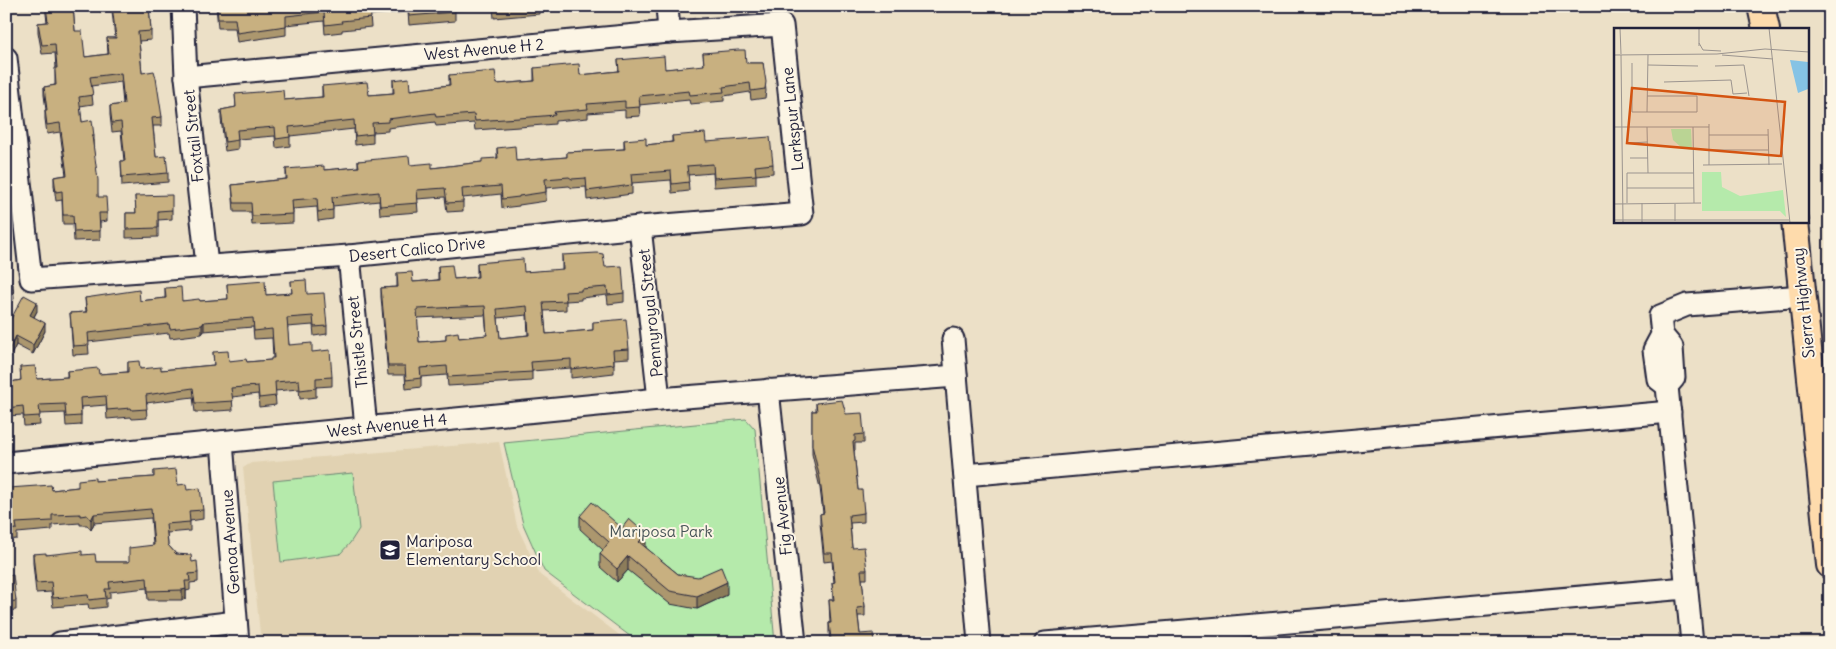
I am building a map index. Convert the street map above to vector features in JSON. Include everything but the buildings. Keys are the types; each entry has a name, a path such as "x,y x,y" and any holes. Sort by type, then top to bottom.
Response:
{"main road":[{"path":"1761,6 1766,28"},
{"name":"Sierra Highway","path":"1795,222 1830,565"}],"street":[{"name":"Foxtail Street","path":"183,6 186,77 207,265"},
{"path":"666,6 669,32"},
{"name":"West Avenue H 2","path":"186,77 669,32 782,25"},
{"name":"Larkspur Lane","path":"782,25 802,214"},
{"name":"Desert Calico Drive","path":"6,58 32,278 349,256 640,227 802,214"},
{"name":"Pennyroyal Street","path":"640,227 659,400"},
{"name":"Thistle Street","path":"349,256 366,427"},
{"path":"1692,643 1667,386 1658,379 1654,350 1662,335 1660,316 1687,305 1803,296"},
{"path":"953,339 979,643"},
{"name":"West Avenue H 4","path":"6,463 366,427 768,390 956,376"},
{"name":"Fig Avenue","path":"768,390 795,643"},
{"path":"965,475 1670,412"},
{"name":"Genoa Avenue","path":"222,442 237,633"},
{"path":"1045,643 1686,588"},
{"path":"60,643 237,633"}],"shaded area":[{"name":"Mariposa Elementary School","path":"499,442 517,526 540,575 630,643 261,643 243,468 251,463"}],"green space":[{"name":"Mariposa Park","path":"746,419 755,429 775,643 639,643 544,571 523,524 504,443"},
{"path":"353,473 359,529 350,543 340,554 281,562 273,481"}],"place":[{"name":"Mariposa Elementary School","path":"390,550"}]}
